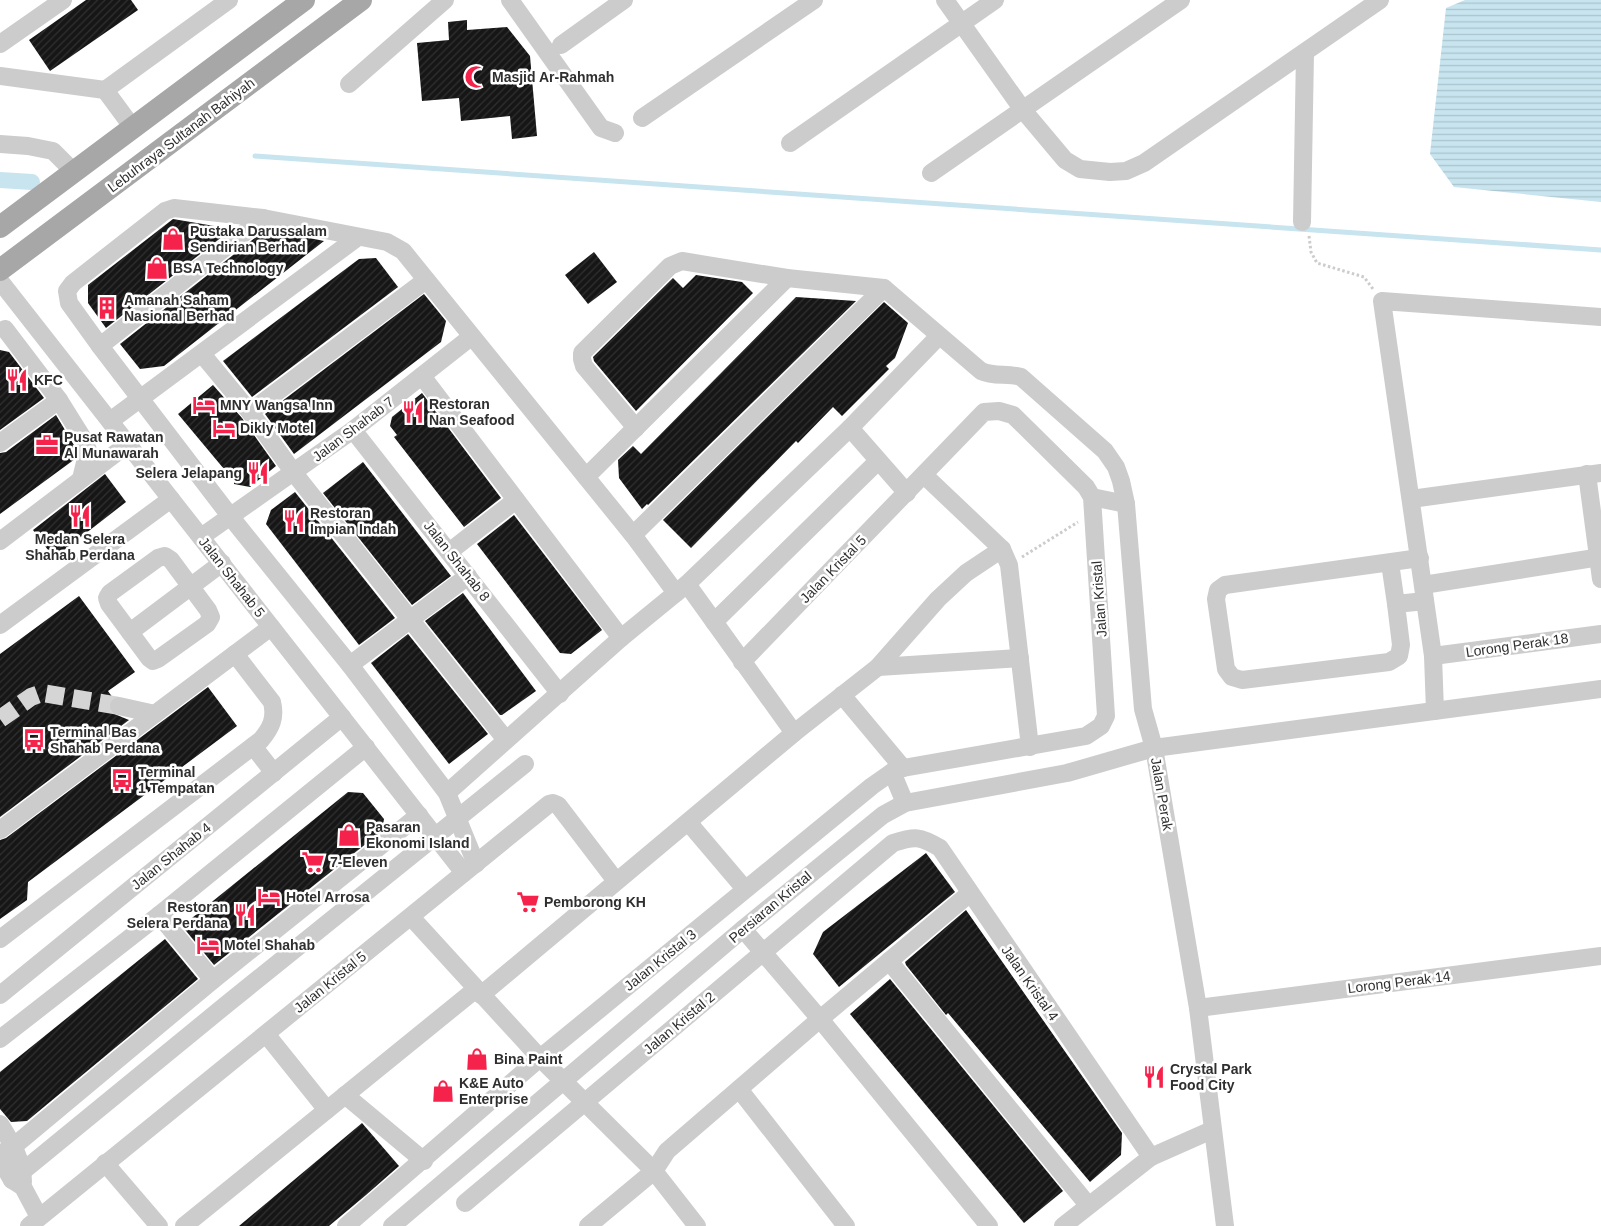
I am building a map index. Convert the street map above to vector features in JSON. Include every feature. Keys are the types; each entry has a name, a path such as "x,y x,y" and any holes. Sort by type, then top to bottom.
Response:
{"main road":[{"path":"0,227 304,0"},
{"name":"Lebuhraya Sultanah Bahiyah","path":"0,270 361,0"}],"street":[{"path":"0,44 63,0"},
{"path":"0,76 105,90 229,0"},
{"path":"348,84 445,0"},
{"path":"510,0 601,128 615,133"},
{"path":"561,45 624,0"},
{"path":"642,118 814,0"},
{"path":"945,0 1023,110 1064,160 1080,169 1110,172 1126,171 1144,163 1380,0"},
{"path":"790,143 995,0"},
{"path":"931,173 1181,0"},
{"path":"1302,222 1305,53"},
{"path":"105,90 133,128"},
{"path":"0,144 28,146 52,152 74,172"},
{"path":"470,868 458,819 447,793 350,665 230,516 69,304 67,291 73,283 165,211 174,208 188,209 263,218 387,242 403,251 633,535 714,622 794,733"},
{"path":"100,346 263,218"},
{"path":"110,421 141,400 358,237"},
{"path":"636,428 584,366 582,352 676,262 682,261 787,278 884,288 939,336 987,374 1021,377 1105,451 1116,467 1126,504 1143,709 1154,748"},
{"path":"586,477 787,278"},
{"path":"250,412 426,280"},
{"name":"Jalan Shahab 5","path":"0,281 436,837 470,868"},
{"path":"633,535 884,288"},
{"path":"1435,712 1433,656 1382,300 1601,317"},
{"path":"26,314 3,331 59,400 84,440 88,450 82,479"},
{"path":"447,793 621,638 682,589 850,428 939,336"},
{"name":"Jalan Shahab 7","path":"201,537 353,430 471,337"},
{"path":"202,354 250,412 294,473 506,740"},
{"path":"422,376 621,638"},
{"path":"0,443 59,400"},
{"path":"1030,746 1009,565 1002,549 924,475 984,412 999,411 1013,415 1086,487 1093,505 1126,504"},
{"path":"850,428 907,493"},
{"name":"Jalan Shahab 8","path":"353,430 560,694"},
{"path":"0,541 128,444"},
{"path":"714,622 878,461"},
{"path":"1412,499 1594,474 1601,579"},
{"name":"Jalan Kristal 5","path":"742,662 924,475"},
{"path":"0,625 171,499"},
{"path":"449,552 516,500"},
{"name":"Jalan Kristal","path":"898,770 1086,736 1101,726 1106,716 1093,505"},
{"path":"184,1226 326,1110 479,992 794,733 878,667 938,599 966,573 1002,549"},
{"path":"165,556 171,560 210,613 210,621 153,661 130,632 107,598 110,593 158,558 165,556"},
{"path":"1390,563 1402,645 1399,656 1389,662 1242,680 1232,677 1226,669 1216,599 1218,590 1225,585 1420,558"},
{"path":"1396,604 1424,593 1600,558"},
{"path":"130,632 222,563"},
{"path":"350,665 468,576"},
{"path":"0,830 271,627"},
{"name":"Lorong Perak 18","path":"1433,656 1601,634"},
{"path":"0,939 261,740 268,731 274,712 272,702 236,654"},
{"path":"878,667 1020,658"},
{"name":"Jalan Perak","path":"1225,1226 1198,1008 1154,748 1601,689"},
{"path":"842,695 898,770 904,803"},
{"path":"119,706 155,714"},
{"name":"Jalan Shahab 4","path":"0,995 342,718"},
{"path":"253,746 274,773"},
{"path":"0,1039 159,915 366,747"},
{"name":"Persiaran Kristal","path":"392,1226 743,929 883,815 904,803 1068,773 1154,748"},
{"path":"11,1174 227,1004 525,764"},
{"name":"Jalan Kristal 3","path":"346,1226 424,1161 540,1058 872,786 898,770"},
{"name":"Jalan Kristal 5","path":"34,1221 549,804 554,803 558,805 616,881"},
{"path":"7,1150 213,980 419,815"},
{"path":"688,822 745,889"},
{"name":"Jalan Kristal 4","path":"893,843 912,837 927,841 940,848 1150,1157"},
{"name":"Jalan Kristal 2","path":"465,1203 893,843"},
{"path":"588,1226 654,1171 667,1151 820,1019 970,894"},
{"path":"159,915 213,980"},
{"path":"411,917 540,1058 654,1171 697,1226"},
{"path":"743,929 820,1019 990,1226"},
{"name":"Lorong Perak 14","path":"1198,1008 1601,956"},
{"path":"889,961 1088,1205"},
{"path":"266,1034 326,1110"},
{"path":"739,1089 846,1226"},
{"path":"346,1095 424,1161"},
{"path":"0,1124 11,1174 34,1221"},
{"path":"1062,1226 1150,1157 1212,1130"},
{"path":"105,1163 159,1226"}],"path":[{"path":"1310,238 1311,252 1317,263 1364,277 1382,300"},
{"path":"1009,565 1093,505"}],"water":[{"path":"1465,0 1601,0 1601,202 1454,187 1430,154 1446,8"}],"building":[{"path":"86,0 131,0 138,10 50,71 29,40"},
{"name":"Masjid Ar-Rahmah","path":"467,20 467,30 507,27 530,56 537,136 512,139 510,116 461,121 459,98 422,101 417,43 449,40 448,22"},
{"path":"173,219 232,229 106,328 88,303 88,285"},
{"path":"266,229 324,241 164,366 140,369 120,344 261,233 263,234 262,232"},
{"path":"594,252 617,282 588,304 565,275"},
{"path":"376,258 398,287 252,397 223,361 359,259"},
{"path":"696,275 742,282 753,293 636,411 594,361 593,357 673,278 683,288"},
{"path":"424,294 446,321 441,342 294,454 265,414"},
{"path":"796,297 856,301 642,509 619,478 618,460 633,446 641,454"},
{"path":"884,302 908,323 895,358 886,366 889,369 842,416 833,407 798,443 796,441 691,548 663,520"},
{"path":"0,350 9,352 44,398 0,430"},
{"path":"213,385 242,418 276,466 250,487 234,484 234,481 178,414"},
{"path":"422,393 501,498 464,527 394,437 397,435 390,426 392,417"},
{"path":"56,415 77,451 75,459 0,514 0,453 6,452"},
{"path":"363,462 451,576 412,605 323,493"},
{"name":"Medan Selera Shahab Perdana","path":"105,474 126,502 54,558 33,530"},
{"path":"295,492 395,618 359,645 266,524 271,510"},
{"path":"514,515 602,630 571,654 560,653 477,544"},
{"path":"463,593 536,691 502,715 500,715 425,621"},
{"path":"79,596 135,672 108,691 113,698 109,704 112,713 129,720 0,817 0,654"},
{"path":"408,634 488,734 449,764 371,663"},
{"name":"Terminal 1 Tempatan","path":"208,687 237,726 28,882 27,900 0,919 0,840 6,838"},
{"path":"348,792 363,793 384,819 382,831 214,965 182,926"},
{"path":"926,853 955,892 839,987 813,954 823,932"},
{"path":"966,910 1122,1133 1121,1155 1090,1182 948,1013 946,1015 906,965 905,962"},
{"path":"165,939 198,979 27,1121 11,1122 0,1109 0,1072"},
{"path":"890,979 1063,1191 1024,1223 850,1014"},
{"path":"362,1123 399,1166 329,1226 239,1226"}],"waterway":[{"path":"255,156 1601,250"},
{"path":"0,180 32,182"}],"tunnel":[{"path":"0,719 31,697 42,693 119,706"}],"place":[{"name":"Masjid Ar-Rahmah","path":"476,77"},
{"name":"Pustaka Darussalam Sendirian Berhad","path":"173,239"},
{"name":"BSA Technology","path":"157,268"},
{"name":"Amanah Saham Nasional Berhad","path":"107,308"},
{"name":"KFC","path":"17,380"},
{"name":"MNY Wangsa Inn","path":"204,405"},
{"name":"Restoran Nan Seafood","path":"413,412"},
{"name":"Dikly Motel","path":"224,428"},
{"name":"Pusat Rawatan Al Munawarah","path":"47,445"},
{"name":"Selera Jelapang","path":"258,473"},
{"name":"Medan Selera Shahab Perdana","path":"80,516"},
{"name":"Restoran Impian Indah","path":"294,521"},
{"name":"Terminal Bas Shahab Perdana","path":"34,740"},
{"name":"Terminal 1 Tempatan","path":"122,780"},
{"name":"Pasaran Ekonomi Island","path":"349,835"},
{"name":"7-Eleven","path":"313,862"},
{"name":"Hotel Arrosa","path":"269,897"},
{"name":"Pemborong KH","path":"528,902"},
{"name":"Restoran Selera Perdana","path":"245,915"},
{"name":"Motel Shahab","path":"208,945"},
{"name":"Bina Paint","path":"477,1059"},
{"name":"Crystal Park Food City","path":"1154,1077"},
{"name":"K&E Auto Enterprise","path":"443,1091"}]}
